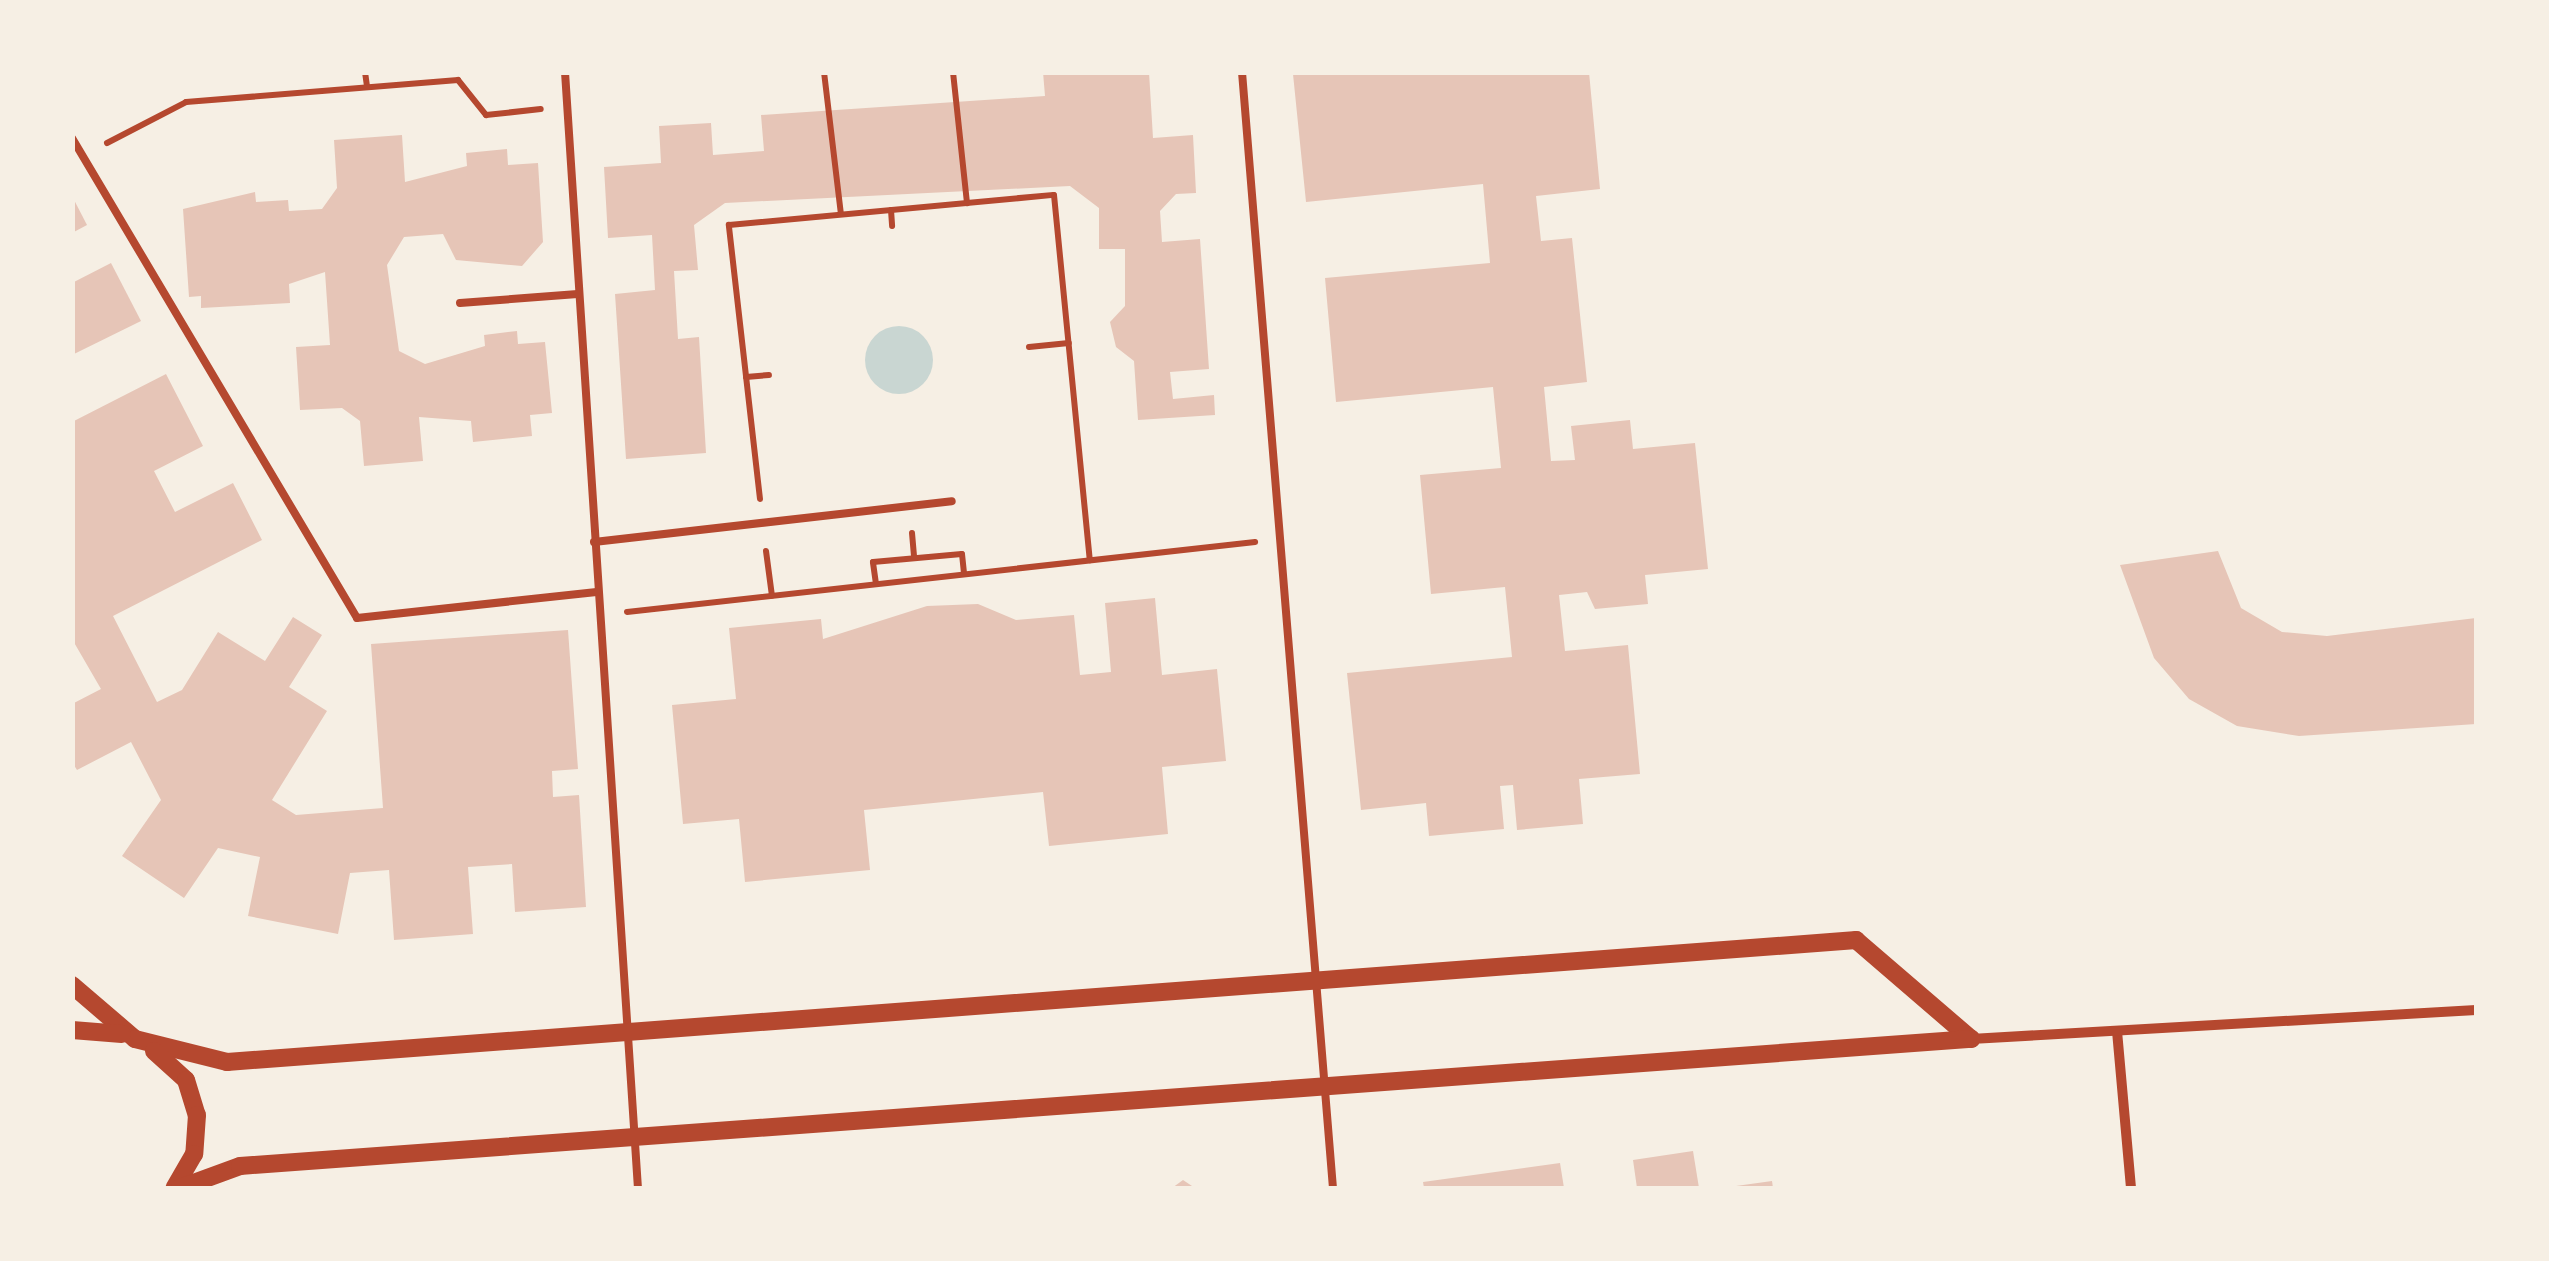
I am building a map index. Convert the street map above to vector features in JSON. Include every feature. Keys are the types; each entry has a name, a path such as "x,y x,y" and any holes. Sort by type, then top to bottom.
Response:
{"street":[{"path":"72,1030 135,1039 226,1062 627,1038 1856,940 1972,1039"},
{"path":"72,986 186,1080 197,1115 194,1154 177,1188"},
{"path":"177,1188 240,1166 1325,1091 1972,1039 2476,1010"},
{"path":"2117,1030 2130,1188"}],"lane":[{"path":"565,72 638,1188"},
{"path":"1242,72 1333,1188"},
{"path":"72,138 357,618 597,592"},
{"path":"460,303 578,294"},
{"path":"594,542 952,502"}],"path":[{"path":"366,72 367,87"},
{"path":"824,72 841,214"},
{"path":"953,72 966,203"},
{"path":"83,156 186,102 458,80 486,115 567,106"},
{"path":"772,596 729,225 1054,195 1090,560"},
{"path":"891,210 892,226"},
{"path":"1029,347 1069,343"},
{"path":"746,376 769,375"},
{"path":"598,615 1282,539"},
{"path":"876,584 874,562 962,554 964,574"}],"shaded area":[{"path":"899,326 923,336 933,360 923,384 899,394 875,384 865,360 875,336"}],"building":[{"path":"1043,72 1149,72 1153,138 1193,135 1196,193 1176,194 1160,211 1162,242 1200,239 1209,369 1170,372 1173,399 1214,395 1215,415 1138,420 1134,361 1116,347 1110,322 1125,306 1125,249 1099,249 1099,208 1070,186 725,203 694,225 698,270 674,271 678,339 699,337 706,453 626,459 615,294 655,290 652,235 608,238 604,167 661,163 659,126 711,123 713,155 764,151 761,115 1045,96"},
{"path":"1589,72 1600,189 1536,196 1541,241 1572,238 1587,382 1544,387 1551,461 1575,460 1571,426 1630,420 1633,449 1695,443 1708,569 1645,575 1648,604 1595,609 1587,592 1559,595 1565,651 1628,645 1640,774 1579,779 1583,824 1517,830 1513,785 1500,786 1504,829 1429,836 1426,803 1361,810 1347,673 1512,657 1505,587 1431,594 1420,475 1501,468 1493,387 1336,402 1325,278 1490,263 1483,184 1306,202 1293,74"},
{"path":"402,135 405,182 467,166 466,153 507,149 508,165 538,163 543,242 522,266 456,260 443,234 404,237 387,265 399,351 425,364 485,346 484,335 517,331 518,344 545,342 552,413 530,415 532,436 473,442 471,421 419,417 423,461 364,466 360,421 342,408 300,410 296,347 330,345 325,272 289,284 290,303 201,308 201,296 189,297 183,209 255,192 256,202 288,200 289,211 322,209 337,188 334,140"},
{"path":"72,196 87,225 72,233"},
{"path":"111,263 141,321 72,355 72,283"},
{"path":"166,374 203,446 154,471 175,512 233,483 262,540 113,616 157,702 182,690 218,632 265,661 293,617 322,635 289,687 327,711 272,800 296,815 383,808 371,644 568,630 578,769 552,771 553,797 579,795 586,907 515,912 512,864 468,867 473,934 394,940 389,870 350,873 338,934 248,916 260,857 218,848 184,898 122,856 161,800 131,742 77,770 72,762 72,704 101,689 72,639 72,422"},
{"path":"2218,551 2241,608 2282,632 2327,636 2476,618 2476,724 2299,736 2237,726 2189,699 2154,658 2120,565"},
{"path":"1155,598 1162,675 1217,669 1226,761 1162,767 1168,834 1049,846 1043,792 864,810 870,870 745,882 739,819 683,824 672,705 736,699 729,628 821,619 823,639 927,606 978,604 1016,620 1074,615 1080,675 1111,672 1105,603"},
{"path":"1693,1151 1699,1188 1637,1188 1633,1160"},
{"path":"1560,1163 1564,1188 1424,1188 1423,1182"},
{"path":"1183,1180 1195,1188 1172,1188"},
{"path":"1772,1181 1773,1188 1736,1186"}]}
